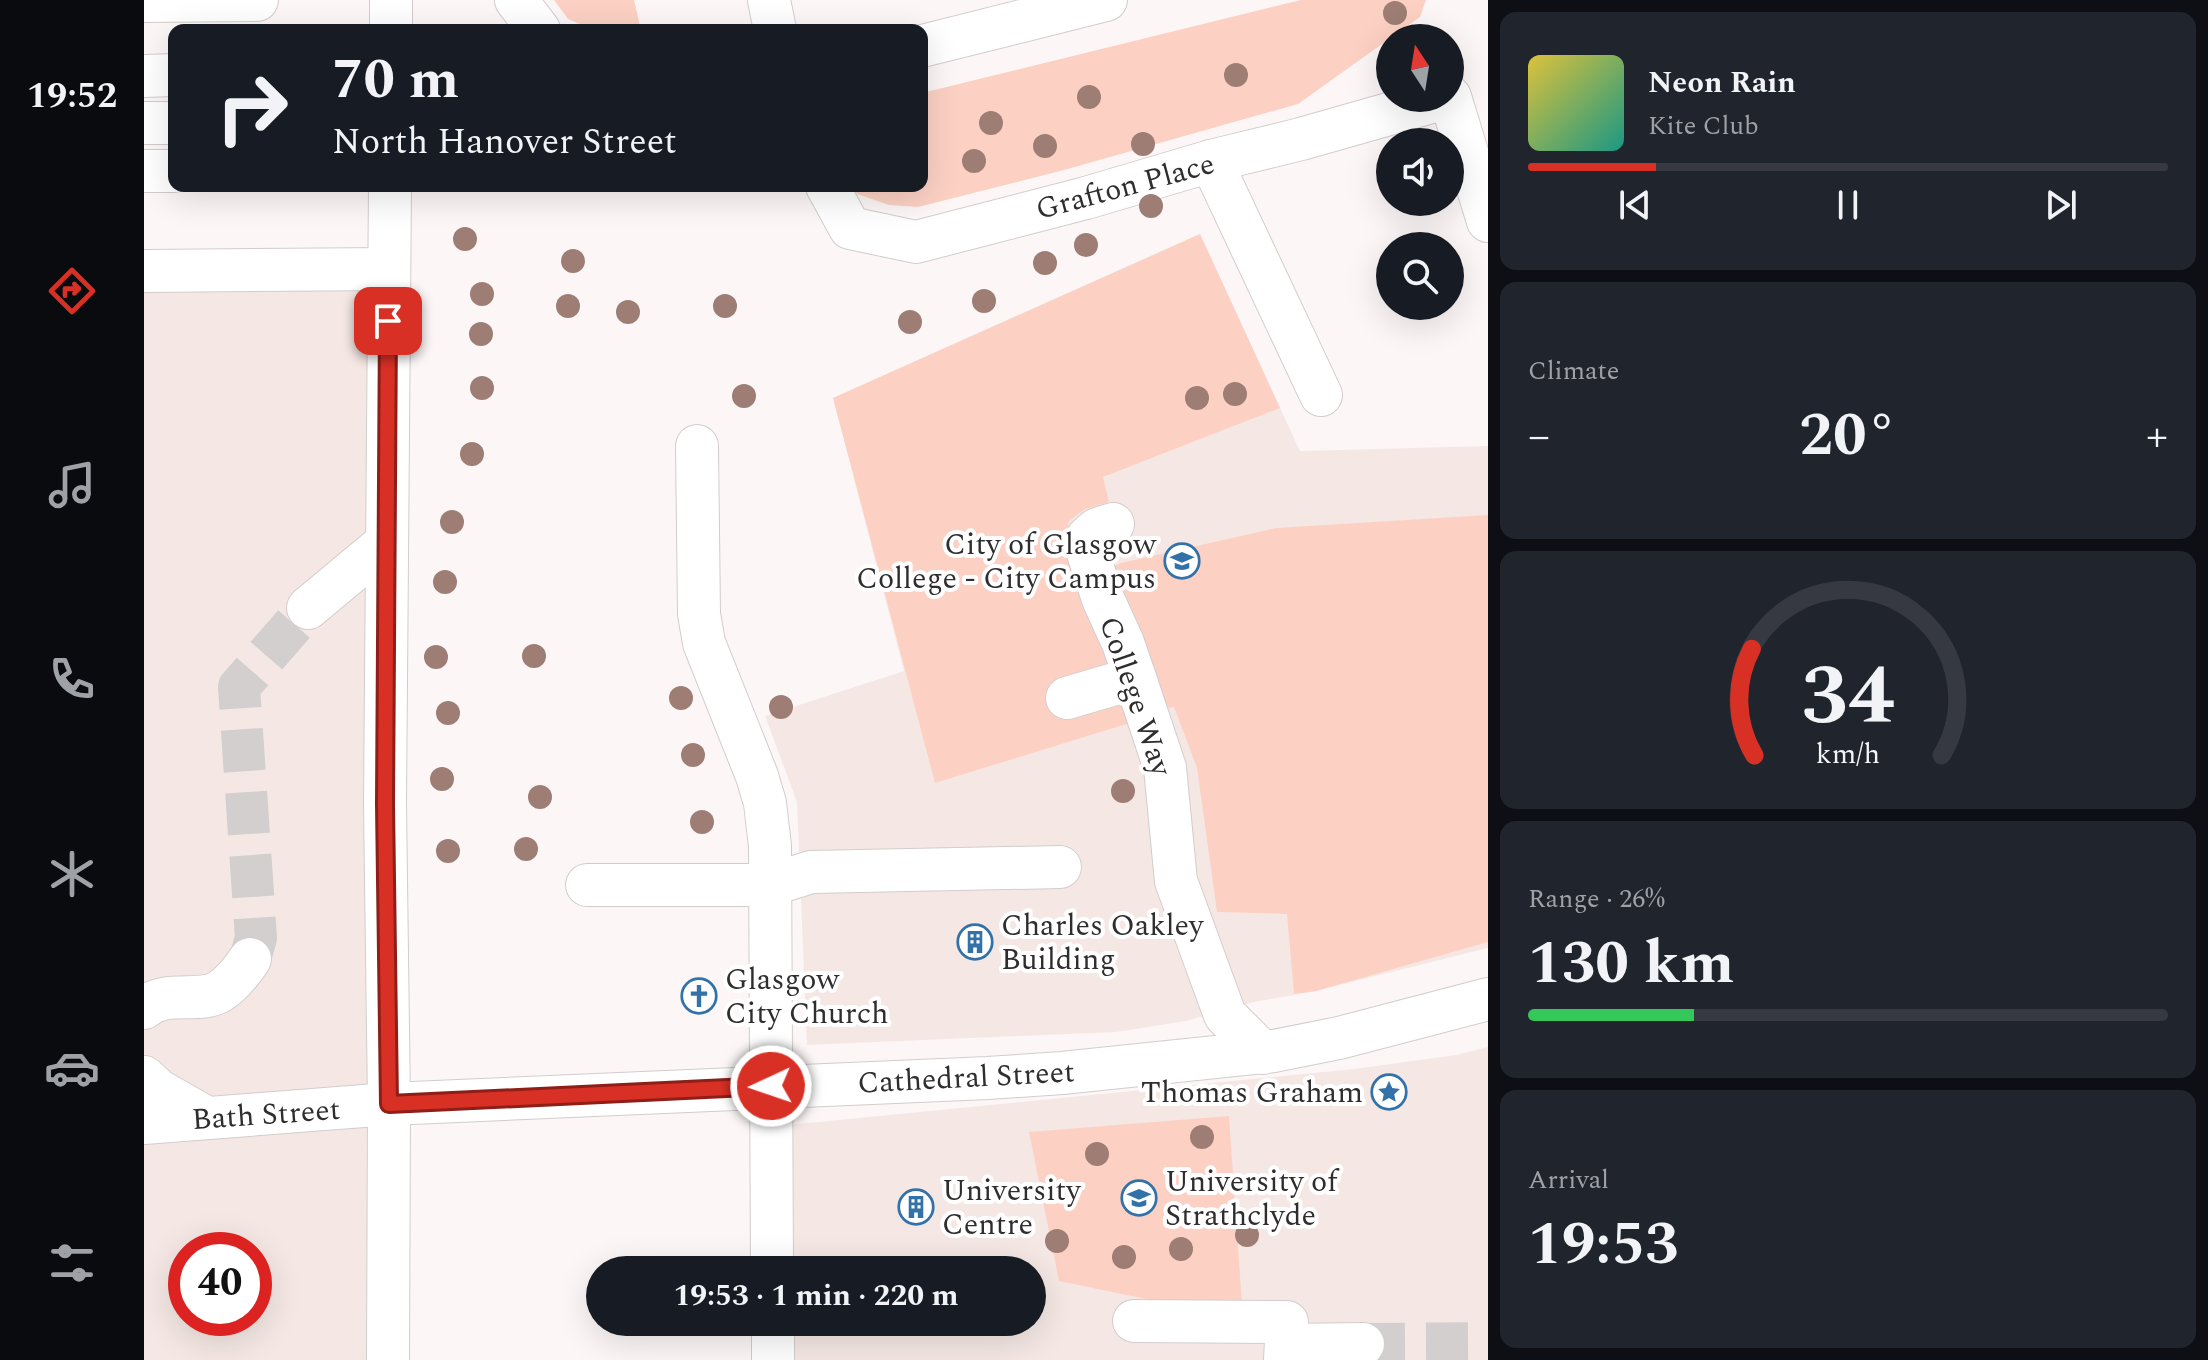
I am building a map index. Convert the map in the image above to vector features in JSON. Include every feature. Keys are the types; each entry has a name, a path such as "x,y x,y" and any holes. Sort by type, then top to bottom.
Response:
{"street":[{"path":"391,0 391,24"},
{"path":"516,0 534,24"},
{"path":"769,0 774,24"},
{"path":"144,1 257,13"},
{"path":"928,44 1083,3"},
{"path":"144,26 257,13"},
{"path":"144,50 168,50"},
{"path":"144,76 168,75"},
{"path":"144,98 168,98"},
{"name":"Grafton Place","path":"830,192 850,228 916,242 1396,112"},
{"name":"Grafton Place","path":"1453,112 1488,221"},
{"path":"144,123 168,123"},
{"path":"144,147 168,146"},
{"path":"1211,161 1321,395"},
{"path":"144,171 168,171"},
{"path":"388,1360 385,804 390,192"},
{"path":"147,272 389,269"},
{"path":"697,446 699,614 704,643 765,803 770,846 772,1256"},
{"name":"College Way","path":"1113,524 1097,529 1088,537 1086,547 1103,599 1123,643 1165,768 1176,881 1225,1015 1263,1053"},
{"path":"308,608 386,543"},
{"path":"1067,698 1135,678"},
{"path":"587,885 770,885 811,872 1060,867"},
{"path":"144,1008 171,997 217,993 236,977 250,959"},
{"name":"Cathedral Street","path":"389,1104 1027,1076 1263,1053 1339,1038 1488,999"},
{"path":"144,1077 158,1090 207,1118"},
{"name":"Bath Street","path":"144,1123 389,1104"},
{"path":"1134,1321 1287,1322 1286,1353 1363,1344"},
{"path":"773,1336 773,1360"}],"shaded area":[{"path":"554,0 634,0 640,24 580,24 568,19"},
{"path":"1301,0 1426,0 1420,17 1410,24 1376,24 1376,48 1298,104 1064,170 918,207 889,205 856,192 928,192 928,92"},
{"name":"City of Glasgow College - City Campus","path":"1200,234 1300,451 1488,446 1488,948 1316,991 1254,1002 1186,1021 1116,1032 807,1045 797,802 765,716 904,671 833,398"},
{"path":"1200,234 1280,408 1103,477 1109,502 1085,509 1069,521 1066,538 1143,719 935,783 833,398"},
{"path":"389,269 388,1360 144,1360 144,275"},
{"path":"1488,515 1488,942 1316,991 1294,994 1287,914 1217,912 1197,768 1174,707 1159,709 1142,634 1111,568 1121,563 1276,528"},
{"name":"University of Strathclyde","path":"1488,1047 1488,1360 794,1360 793,1336 1046,1336 1046,1256 792,1256 788,1125 1354,1069 1456,1055"},
{"path":"1229,1116 1243,1319 1059,1281 1029,1132"}],"tunnel":[{"path":"250,959 256,938 239,687 308,608"},
{"path":"1363,1344 1488,1343"}],"place":[{"name":"City of Glasgow College - City Campus","path":"1182,561"},
{"name":"Charles Oakley Building","path":"975,942"},
{"name":"Glasgow City Church","path":"699,996"},
{"name":"Thomas Graham","path":"1389,1092"},
{"name":"University of Strathclyde","path":"1139,1198"},
{"name":"University Centre","path":"916,1207"}],"route":[{"path":"388,321 385,804 389,1104 771,1086"}]}
